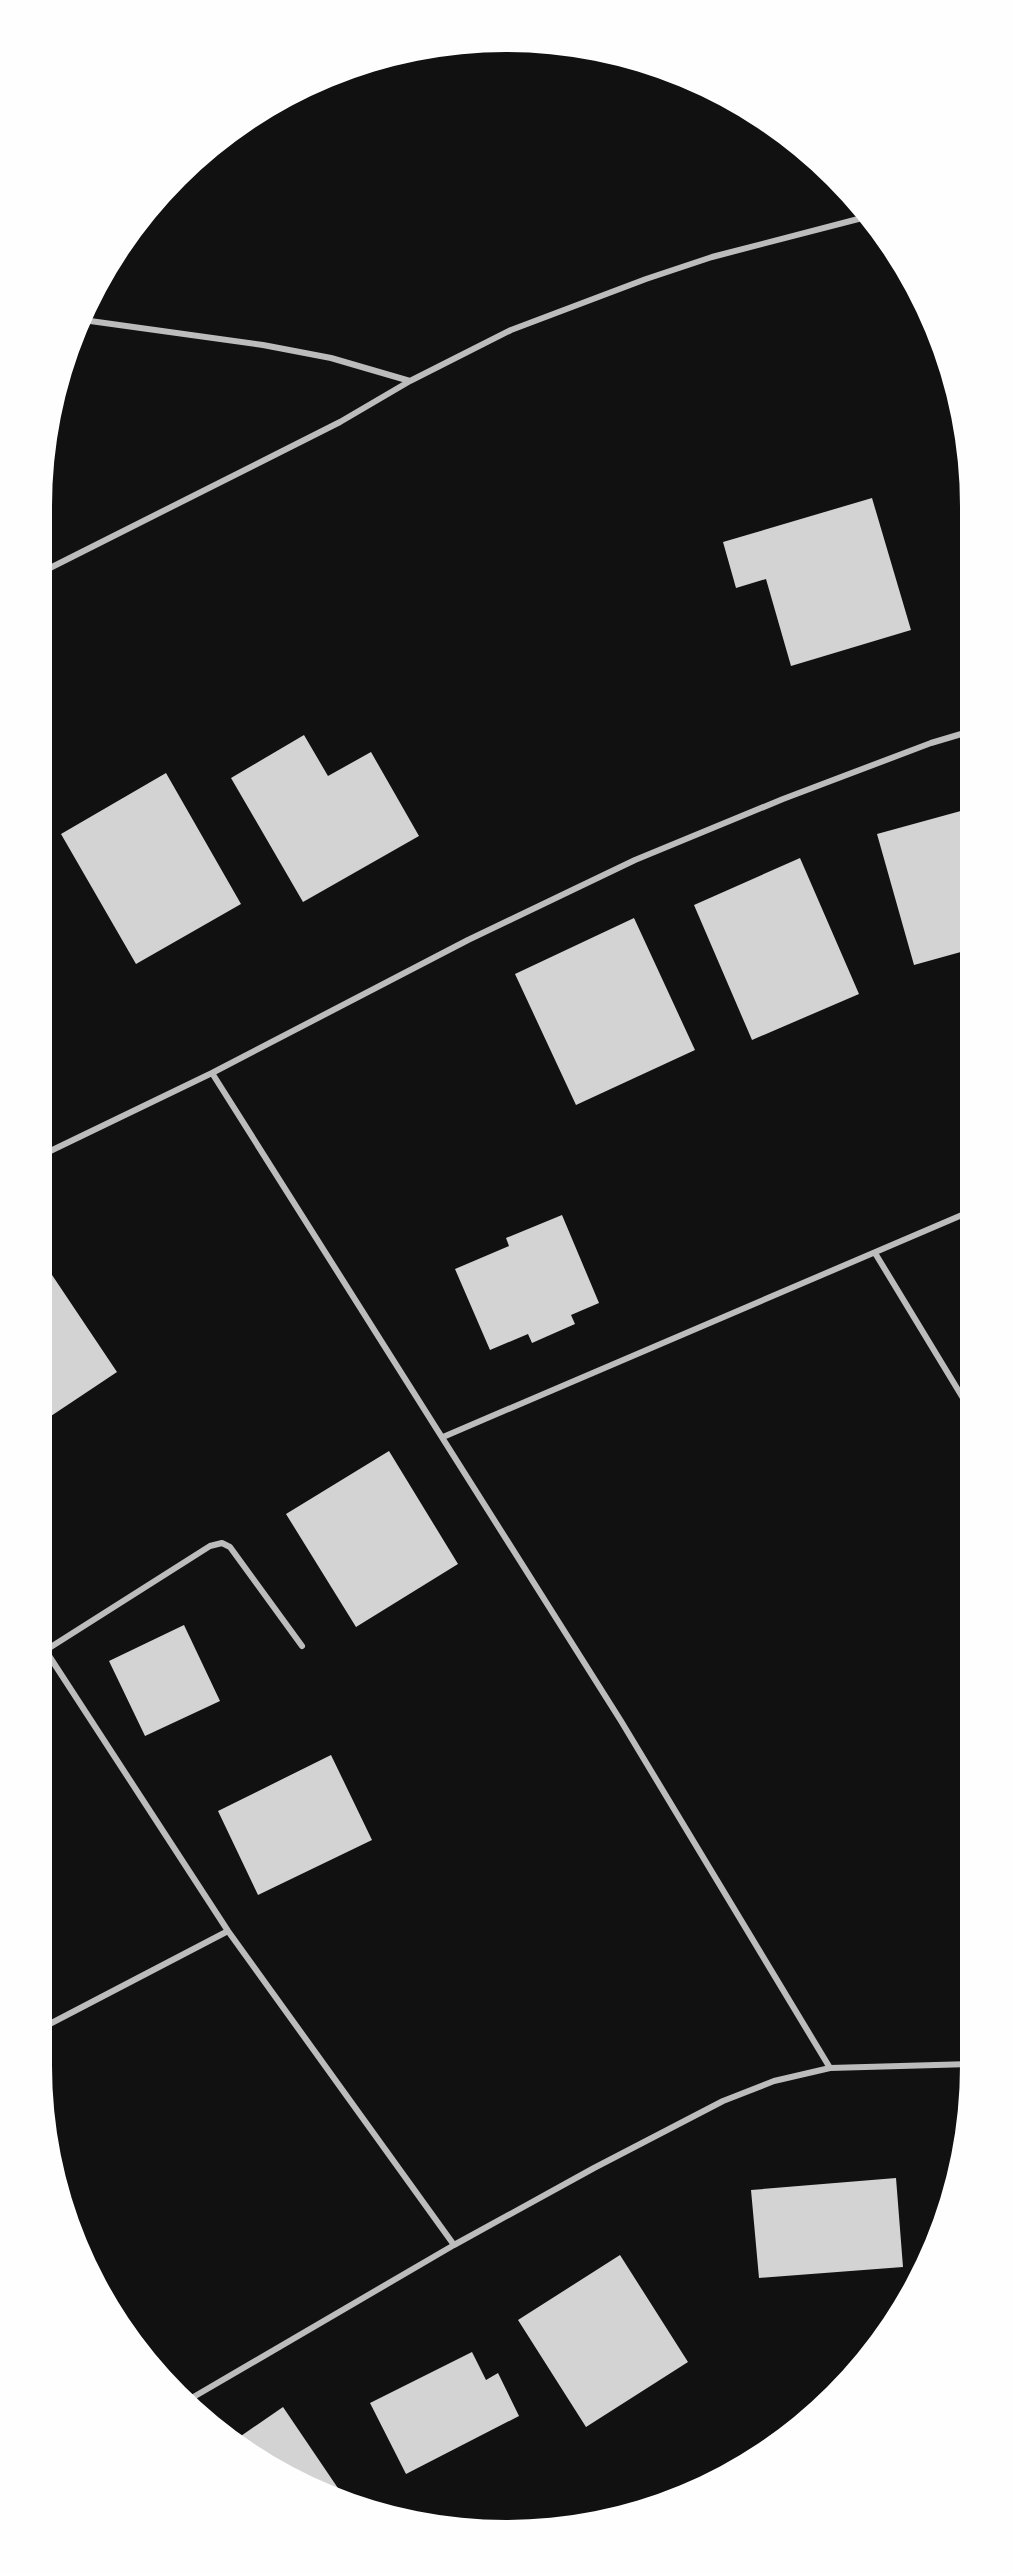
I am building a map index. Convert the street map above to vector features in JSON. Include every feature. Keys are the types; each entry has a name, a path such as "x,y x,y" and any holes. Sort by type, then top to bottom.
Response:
{"street":[{"path":"52,567 340,422 410,381 511,330 646,279 712,257 858,219"},
{"path":"92,322 263,345 331,358 410,381"},
{"path":"52,1150 212,1072 468,940 635,860 783,799 931,743 960,734"},
{"path":"212,1072 621,1721 830,2068"},
{"path":"443,1437 960,1216"},
{"path":"875,1253 960,1393"},
{"path":"52,1643 210,1546 222,1543 230,1547 302,1646"},
{"path":"52,1660 228,1931 454,2245"},
{"path":"52,2023 228,1931"},
{"path":"195,2396 454,2245 594,2168 723,2101 774,2081 830,2068 960,2064"}],"building":[{"path":"872,498 911,630 791,666 766,579 736,588 723,542"},
{"path":"304,735 328,776 371,752 419,836 303,902 231,778"},
{"path":"166,773 241,904 136,964 61,834"},
{"path":"960,811 960,952 914,965 877,834"},
{"path":"800,858 859,994 752,1040 694,905"},
{"path":"634,918 695,1050 576,1105 515,974"},
{"path":"562,1215 599,1303 571,1315 575,1324 532,1343 528,1334 490,1350 455,1269 509,1246 506,1238"},
{"path":"52,1275 117,1372 52,1415"},
{"path":"389,1451 458,1564 356,1627 286,1514"},
{"path":"184,1625 220,1701 145,1736 109,1661"},
{"path":"331,1755 372,1840 258,1895 218,1811"},
{"path":"896,2178 903,2267 759,2278 751,2190"},
{"path":"620,2255 688,2362 586,2427 518,2320"},
{"path":"472,2352 486,2380 498,2373 519,2416 406,2474 370,2403"},
{"path":"283,2407 337,2486 279,2459 243,2435"}]}
